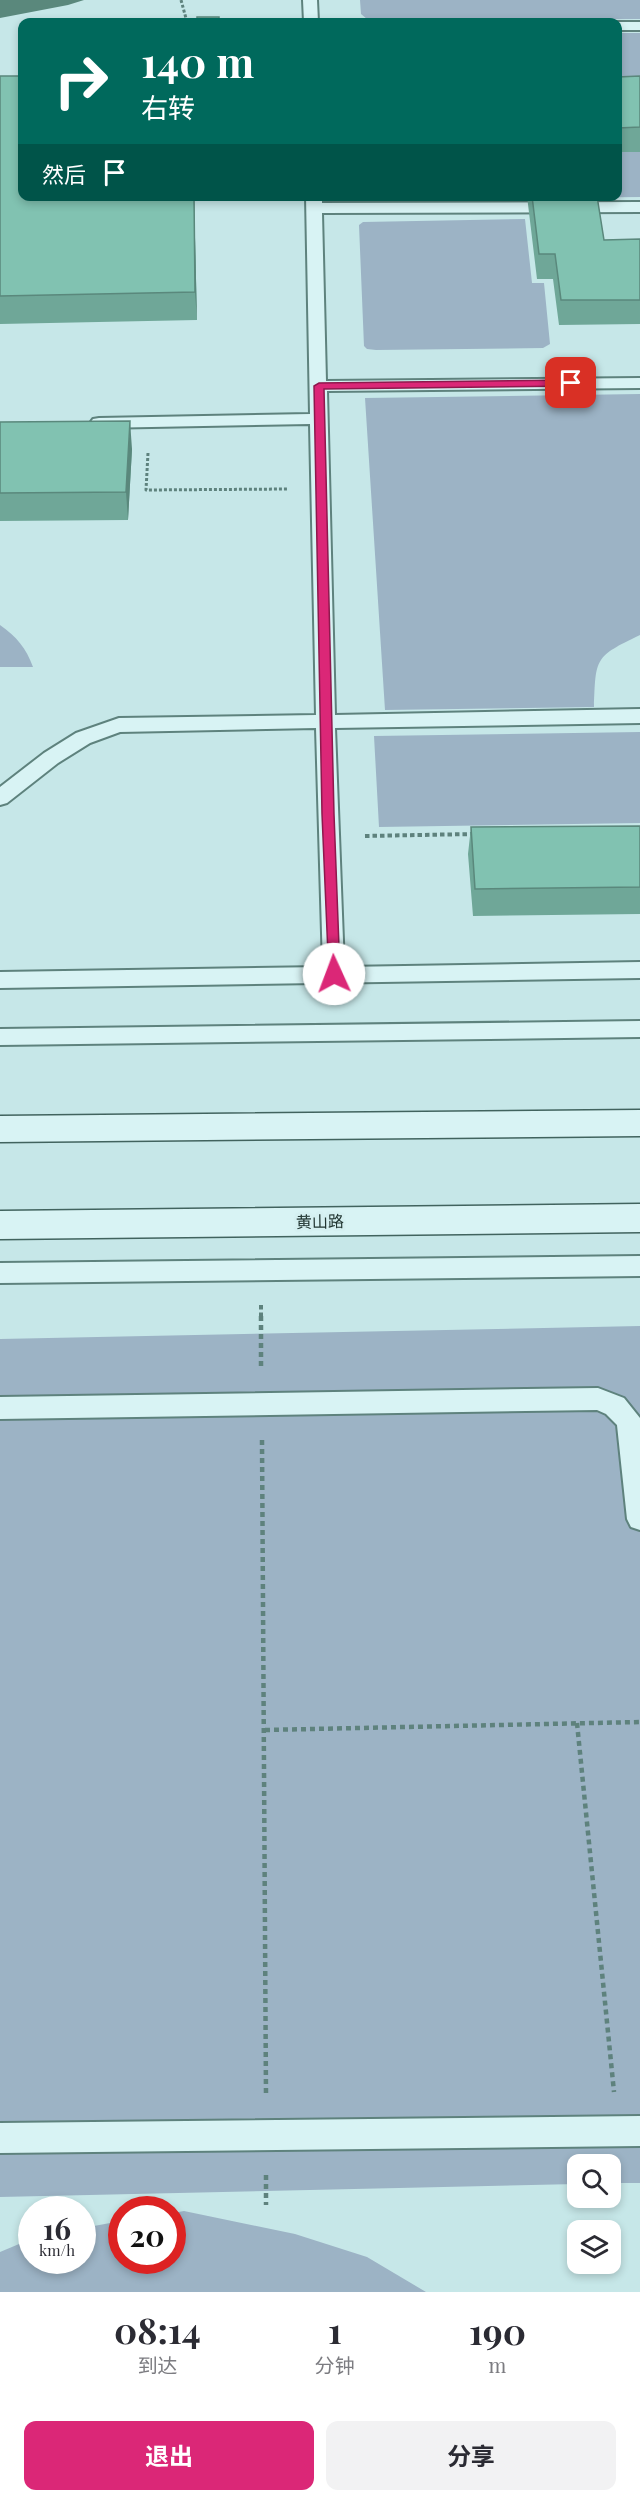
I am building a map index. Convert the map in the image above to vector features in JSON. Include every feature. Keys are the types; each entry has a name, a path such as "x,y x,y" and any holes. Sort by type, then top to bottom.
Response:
{"main road":[{"path":"0,1130 640,1123"},
{"name":"黄山路","path":"0,1225 640,1218"}],"lane":[{"path":"310,0 311,18"},
{"path":"622,26 640,26"},
{"path":"334,974 328,837 315,202 640,207"},
{"path":"319,386 640,383"},
{"path":"80,423 319,419"},
{"path":"0,798 51,758 83,738 119,725 640,716"},
{"path":"0,980 640,970"},
{"path":"0,1037 640,1029"},
{"path":"0,1273 640,1266"},
{"path":"0,1408 598,1399 615,1406 629,1421 640,1519"},
{"path":"0,2138 629,2131"}],"path":[{"path":"181,0 186,18"},
{"path":"149,422 146,490 321,488"},
{"path":"328,837 484,834"},
{"path":"261,1270 266,2205"},
{"path":"265,1730 640,1722"},
{"path":"577,1723 629,2131"}],"shaded area":[{"path":"360,0 640,0 640,19 366,18 361,14"},
{"path":"622,33 640,33 640,197 622,197"},
{"path":"525,219 532,283 544,283 550,344 543,348 376,350 367,349 364,346 359,225 363,222"},
{"path":"640,394 640,635 614,649 600,661 597,668 594,707 385,710 365,398"},
{"path":"0,625 20,643 33,667 0,667"},
{"path":"640,732 640,823 379,827 374,736"},
{"path":"640,1326 640,2183 621,2183 621,2154 567,2154 567,2184 0,2197 0,1339"},
{"path":"186,2211 295,2234 367,2257 426,2292 0,2292 0,2252 18,2244 18,2274 96,2274 96,2226 108,2223 108,2274 186,2274"}],"building":[{"path":"0,76 18,76 18,201 194,201 195,292 0,296"},
{"path":"640,76 640,127 622,128 622,77"},
{"path":"533,201 598,201 604,240 640,239 640,300 561,300 555,254 539,254"},
{"path":"130,421 126,492 0,493 0,422"},
{"path":"640,826 640,887 475,889 471,827"}],"route":[{"path":"334,974 328,814 319,386 571,383"}]}
